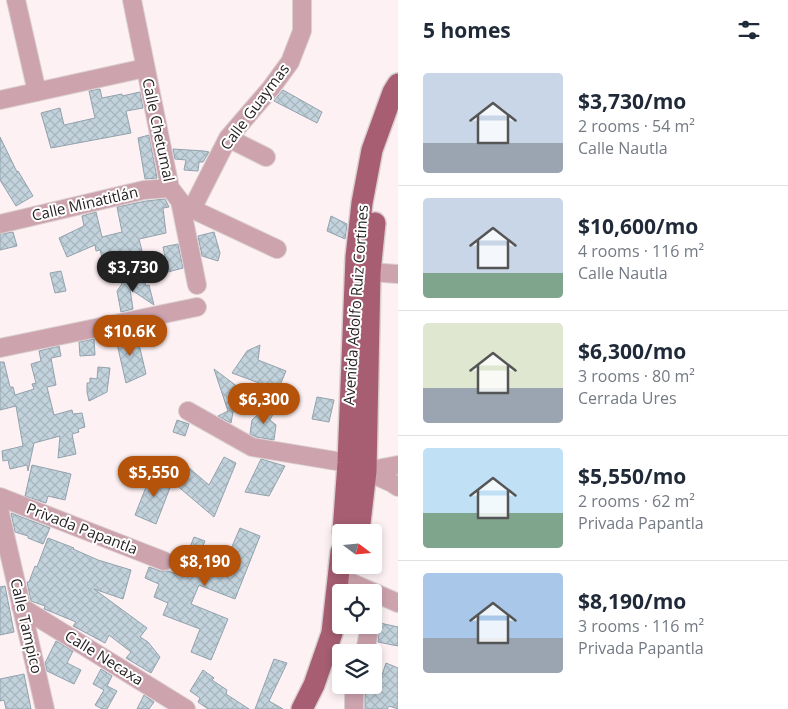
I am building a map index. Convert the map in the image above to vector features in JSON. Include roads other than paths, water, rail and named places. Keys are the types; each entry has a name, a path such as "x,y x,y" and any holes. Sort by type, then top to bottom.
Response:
{"main road":[{"name":"Avenida Adolfo Ruiz Cortines","path":"359,524 356,258 362,203 372,150 393,92 398,84"},
{"name":"Avenida Adolfo Ruiz Cortines","path":"345,524 357,467 376,205 387,146 398,119"},
{"path":"302,709 314,685 332,632 339,574"},
{"path":"317,709 326,690 345,634"}],"street":[{"path":"16,0 37,92"},
{"name":"Calle Chetumal","path":"132,0 145,68 181,199 197,285"},
{"name":"Calle Guaymas","path":"181,199 290,62 302,31 302,0"},
{"path":"0,100 145,68"},
{"path":"228,138 266,157"},
{"name":"Calle Minatitlán","path":"0,224 144,190 181,199"},
{"path":"181,199 277,248"},
{"path":"370,272 398,274"},
{"path":"0,348 197,307"},
{"path":"188,412 252,447 357,467 398,465"},
{"path":"357,467 398,487"},
{"name":"Privada Papantla","path":"0,497 164,561"},
{"name":"Calle Tampico","path":"0,513 45,709"},
{"path":"382,600 398,603"},
{"name":"Calle Necaxa","path":"21,606 186,709"},
{"path":"354,709 356,694"}]}
